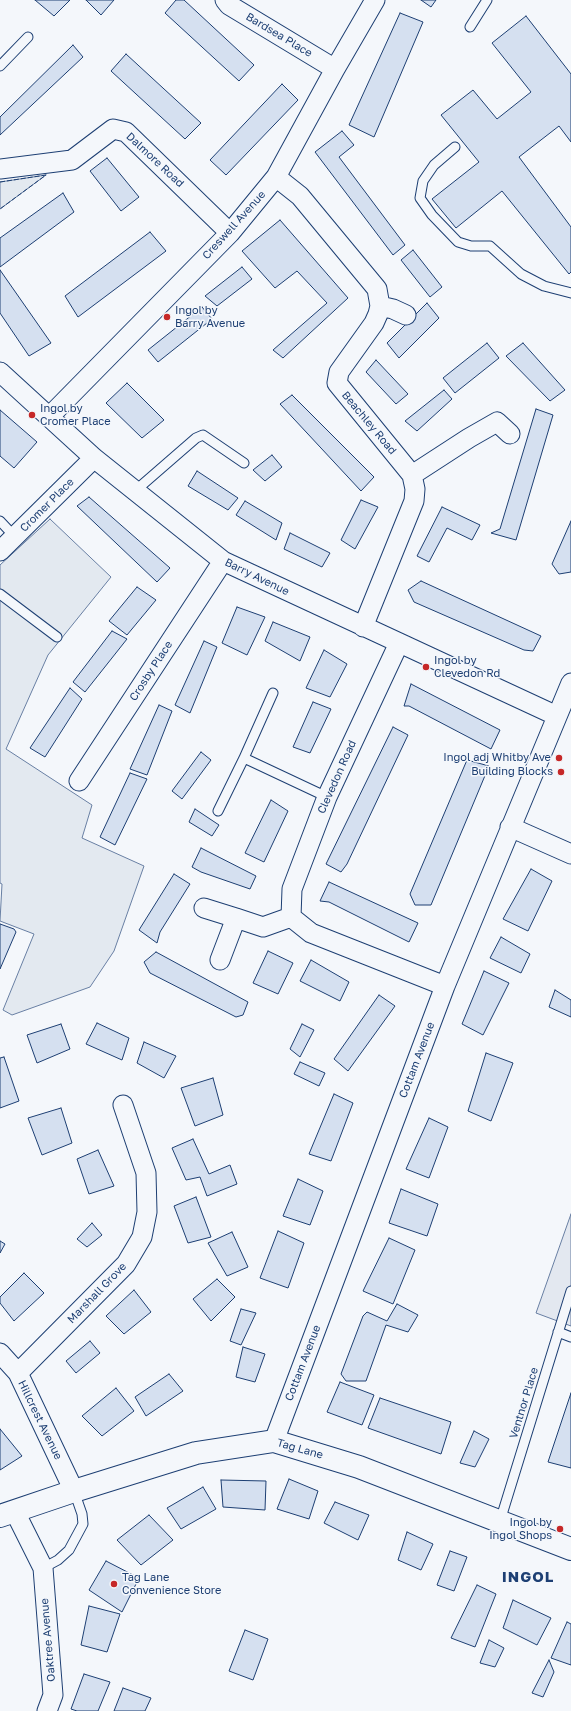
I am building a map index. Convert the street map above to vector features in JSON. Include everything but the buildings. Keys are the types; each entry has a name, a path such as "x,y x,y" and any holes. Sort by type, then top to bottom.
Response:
{"main road":[{"name":"Tag Lane","path":"7,1514 74,1491 196,1453 274,1441 359,1466 571,1549"}],"street":[{"name":"Bardsea Place","path":"225,0 229,5 335,69"},
{"name":"Creswell Avenue","path":"49,417 230,233 276,177 335,69 375,0"},
{"name":"Dalmore Road","path":"0,169 72,160 113,129 126,132 230,233"},
{"path":"276,177 300,196 377,289 380,306 393,309 406,315"},
{"name":"Beachley Road","path":"380,306 374,323 339,372 337,383 412,475"},
{"name":"Barry Avenue","path":"0,372 94,458 222,561 363,627 563,709"},
{"path":"363,627 414,501 415,489 412,475 469,438 497,422 510,434"},
{"name":"Cromer Place","path":"0,551 94,458"},
{"name":"Crosby Place","path":"79,781 222,561"},
{"name":"Clevedon Road","path":"291,917 292,889 327,797 399,642"},
{"name":"Cottam Avenue","path":"274,1441 445,986 510,827 563,709 571,683"},
{"path":"510,827 571,854"},
{"path":"204,908 263,927 291,917 311,933 445,986"},
{"path":"220,960 236,918"},
{"name":"Marshall Grove","path":"18,1373 126,1264 142,1237 147,1212 146,1173 123,1105"},
{"name":"Hillcrest Avenue","path":"0,1353 18,1373 74,1491"},
{"name":"Oaktree Avenue","path":"7,1514 43,1568 53,1695 47,1711"}],"lane":[{"path":"470,27 487,0"},
{"path":"0,66 28,37"},
{"path":"455,147 434,165 423,181 420,198 432,215 458,242 471,246 490,246 521,274 544,286 571,293"},
{"path":"135,491 196,438 202,435 244,463"},
{"path":"0,521 15,537"},
{"path":"0,594 57,637"},
{"path":"218,811 273,693"},
{"path":"244,758 327,797"},
{"name":"Ventnor Place","path":"500,1521 571,1291"},
{"path":"558,1332 571,1337"},
{"path":"43,1568 58,1560 69,1550 83,1524 82,1514 74,1491"}],"shaded area":[{"path":"46,175 0,209 0,182"},
{"path":"50,519 111,577 48,655 6,749 92,805 82,838 144,866 114,951 90,987 12,1015 3,1010 34,934 0,921 2,884 0,883 0,565"},
{"path":"571,1214 571,1326 536,1313"}],"fence":[{"path":"0,182 46,175 0,209"}],"place":[{"name":"Ingol by Barry Avenue","path":"167,317"},
{"name":"Ingol by Cromer Place","path":"32,415"},
{"name":"Ingol by Clevedon Rd","path":"426,667"},
{"name":"Ingol adj Whitby Ave","path":"559,758"},
{"name":"Building Blocks","path":"561,772"},
{"name":"Ingol by Ingol Shops","path":"560,1529"},
{"name":"Tag Lane Convenience Store","path":"114,1584"}],"district":[{"name":"INGOL","path":"528,1577"}]}
